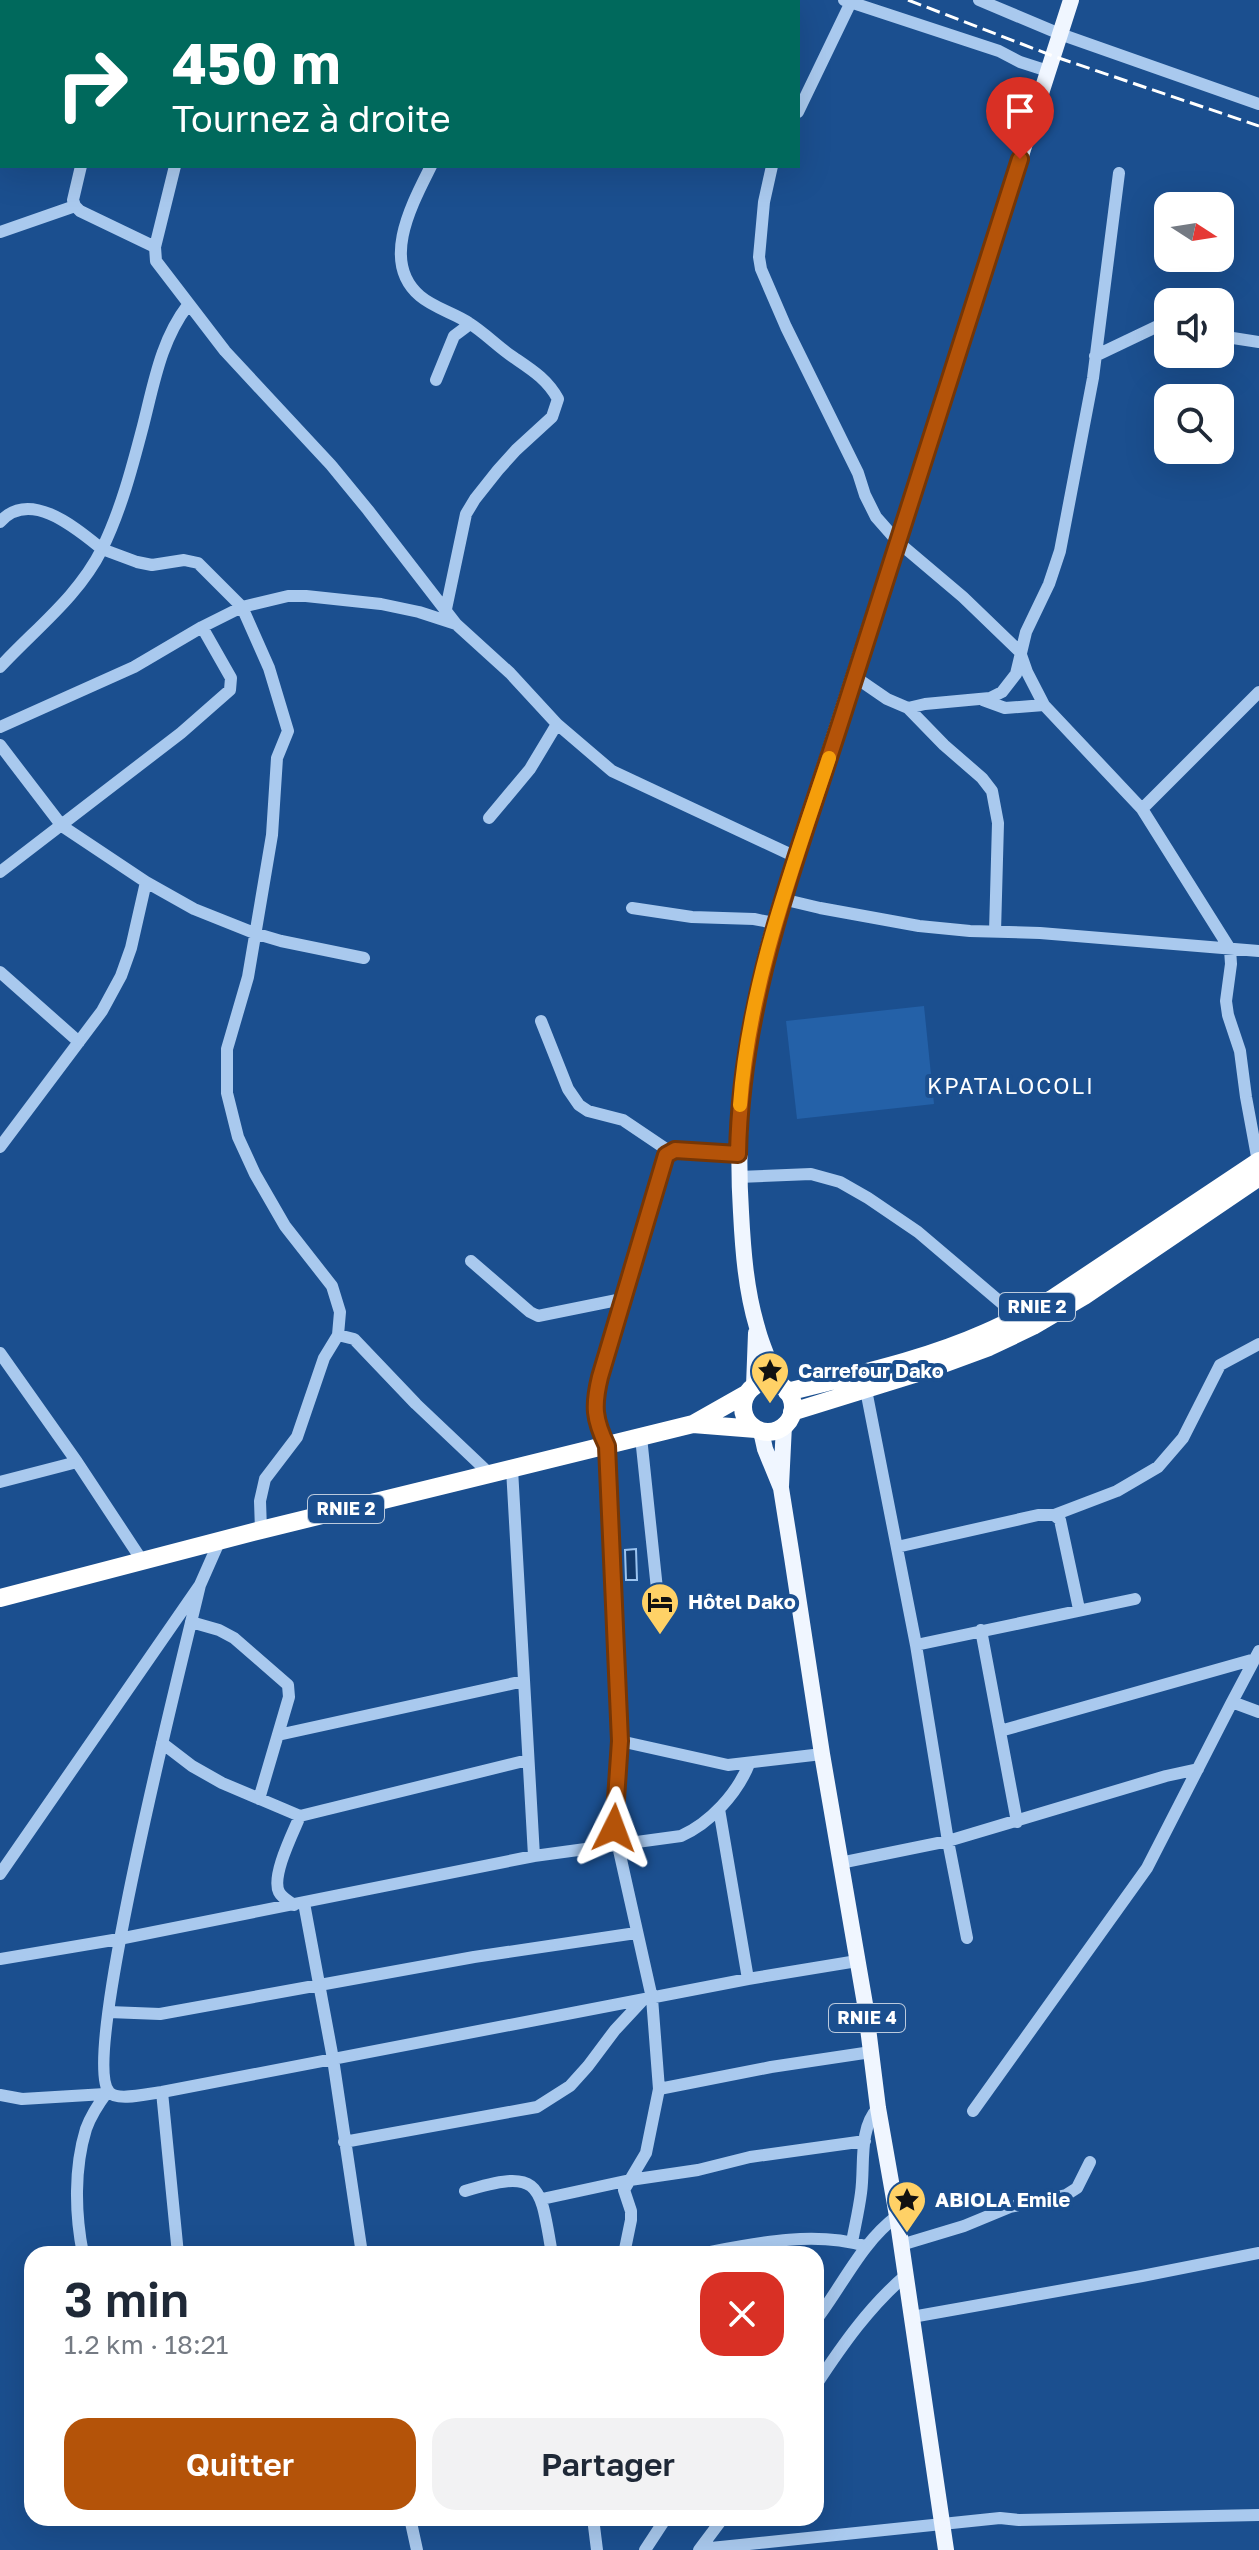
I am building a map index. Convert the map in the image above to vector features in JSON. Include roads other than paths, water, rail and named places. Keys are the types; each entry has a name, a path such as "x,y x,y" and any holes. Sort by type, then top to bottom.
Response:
{"highway":[{"name":"RNIE 2","path":"783,1388 851,1377 984,1334 1064,1291 1259,1172"},
{"name":"RNIE 2","path":"788,1418 989,1347 1033,1326 1084,1296 1259,1172"},
{"path":"767,1382 783,1388 791,1400 788,1418 772,1431 693,1424 767,1382"},
{"path":"750,1390 743,1404 744,1414 758,1430"},
{"name":"RNIE 2","path":"0,1598 693,1424"}],"main road":[{"path":"783,1388 757,1327 743,1261 738,1154 746,1045 774,923 1071,0"},
{"path":"750,1390 757,1327"},
{"name":"RNIE 4","path":"781,1488 788,1418"},
{"name":"RNIE 4","path":"758,1430 781,1488 897,2216 946,2550"}],"street":[{"path":"979,0 1060,34 1257,99"},
{"path":"800,108 848,1 999,51 1048,71"},
{"path":"81,168 73,200 75,206 155,247"},
{"path":"175,168 155,247 156,261 225,351 331,465 456,624 510,673 557,724 612,771 796,857"},
{"path":"429,168 406,224 400,261 405,280 421,297 470,324 537,372 558,399 552,417 498,470 466,514 446,609"},
{"path":"772,168 764,202 759,257 761,269 876,517 898,542 963,597 1020,652 1044,705 1142,809 1230,949 1226,1001 1240,1051 1259,1172"},
{"path":"908,708 983,700 1002,692 1016,674 1026,632 1049,584 1060,551 1084,431 1119,173"},
{"path":"0,232 75,206"},
{"path":"0,667 69,599 102,549 127,486 163,350 176,321 188,305"},
{"path":"436,380 454,336 470,324"},
{"path":"1095,356 1154,328"},
{"path":"1234,338 1259,342"},
{"path":"0,522 11,512 23,509 43,512 69,523 102,549 137,562 152,565 190,560 198,563 242,607 269,668 288,731 277,758 272,835 248,977 227,1049 227,1093 238,1137 255,1174 285,1226 332,1286 340,1312 338,1335 324,1358 297,1437 265,1479 260,1501 261,1530"},
{"path":"0,727 134,667 242,607 288,596 381,604 456,624"},
{"path":"0,872 181,733 230,690 231,678 202,627"},
{"path":"855,677 887,699 908,708 992,791 998,823 995,932"},
{"path":"1142,809 1259,692"},
{"path":"983,700 1005,708 1044,705"},
{"path":"489,818 530,769 557,724"},
{"path":"0,745 62,826 146,882 194,909 254,933 364,958"},
{"path":"0,1147 102,1011 121,976 131,948 146,882"},
{"path":"782,899 919,926 1259,951"},
{"path":"632,908 680,916 737,917 774,923"},
{"path":"0,972 79,1042"},
{"path":"541,1021 568,1089 579,1105 588,1111 623,1120 669,1151 738,1154"},
{"path":"626,2246 631,2211 624,2190 646,2153 659,2089 636,1933 614,1828 620,1741 607,1446 597,1425 595,1398 622,1299 669,1151"},
{"path":"738,1177 811,1174 840,1182 918,1232 1018,1317"},
{"path":"471,1261 538,1316 622,1299"},
{"path":"338,1335 354,1339 416,1404 491,1475"},
{"path":"897,1547 1038,1515 1054,1515 1117,1491 1158,1467 1183,1438 1220,1365 1259,1344"},
{"path":"0,1353 143,1562"},
{"path":"866,1390 916,1645 967,1938"},
{"path":"641,1437 657,1589"},
{"path":"0,1482 77,1462"},
{"path":"512,1469 534,1856"},
{"path":"1054,1515 1060,1520 1079,1609"},
{"path":"82,2246 77,2192 79,2168 86,2130 106,2092 105,2059 119,1939 200,1585 219,1542"},
{"path":"0,1874 200,1585"},
{"path":"916,1645 1135,1599"},
{"path":"191,1622 234,1638 288,1685 289,1697 259,1799"},
{"path":"981,1630 1017,1822"},
{"path":"1000,1731 1257,1655"},
{"path":"973,2111 1147,1868 1257,1655"},
{"path":"278,1735 524,1681"},
{"path":"1232,1702 1259,1712"},
{"path":"620,1741 715,1764 749,1764 822,1754"},
{"path":"162,1743 192,1766 222,1783 300,1816 528,1760"},
{"path":"0,1959 119,1939 534,1856 681,1836 695,1830 719,1809 749,1764"},
{"path":"840,1863 948,1841 1198,1769"},
{"path":"719,1809 748,1979"},
{"path":"299,1904 283,1898 277,1886 279,1871 300,1816"},
{"path":"299,1904 320,1984 361,2246"},
{"path":"109,2012 160,2014 474,1957 636,1933"},
{"path":"0,2095 22,2099 106,2092 122,2097 162,2092 748,1979 857,1961"},
{"path":"344,2142 537,2107 570,2086 615,2030 647,2000"},
{"path":"659,2089 771,2067 871,2052"},
{"path":"162,2092 177,2246"},
{"path":"824,2309 848,2275 859,2244 865,2141 869,2121 878,2108"},
{"path":"542,2199 630,2180 698,2170 750,2157 865,2141"},
{"path":"901,2245 964,2226 1010,2207 1072,2193 1090,2162"},
{"path":"465,2191 487,2184 525,2181 542,2199 551,2246"},
{"path":"741,2246 788,2240 859,2244 897,2216"},
{"path":"912,2317 1259,2253"},
{"path":"824,2374 865,2315 906,2275"},
{"path":"700,2549 1000,2518 1259,2515"},
{"path":"412,2526 417,2550"},
{"path":"594,2526 597,2550"},
{"path":"645,2550 661,2526"},
{"path":"700,2549 717,2526"}],"railway":[{"path":"908,0 1053,56 1259,126"}],"place":[{"name":"Carrefour Dako","path":"770,1405"},
{"name":"Hôtel Dako","path":"660,1636"},
{"name":"ABIOLA Emile","path":"907,2234"}],"district":[{"name":"KPATALOCOLI","path":"1011,1086"}]}
